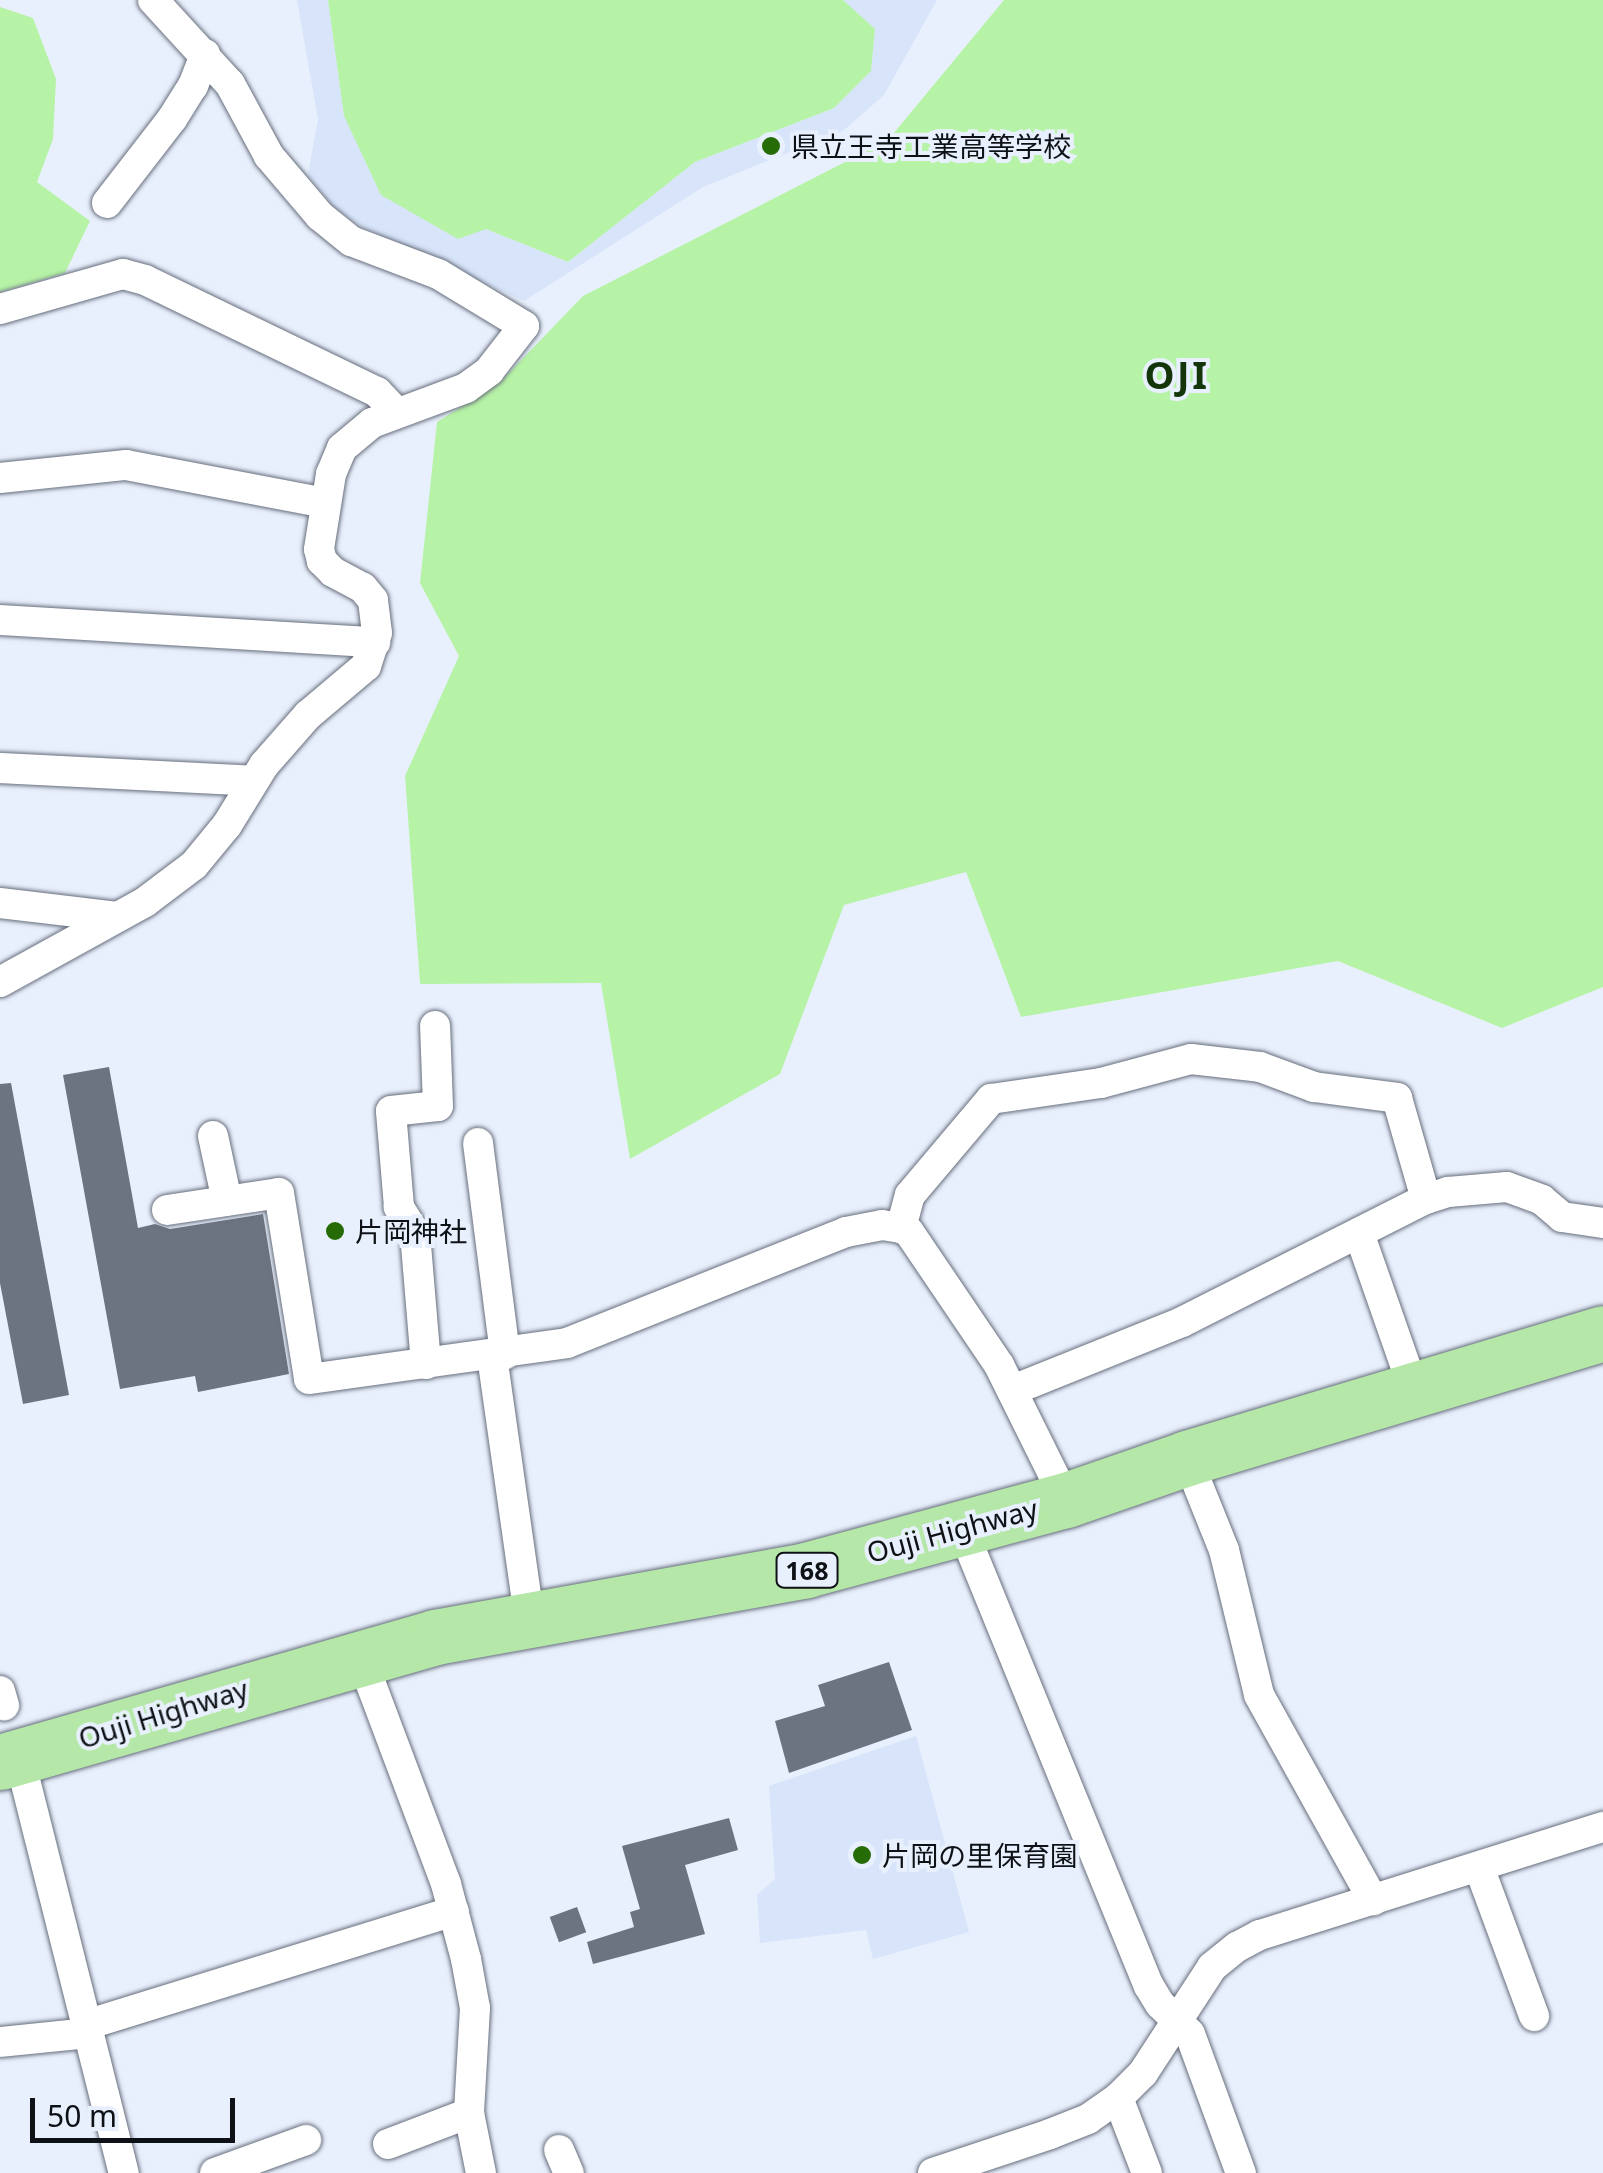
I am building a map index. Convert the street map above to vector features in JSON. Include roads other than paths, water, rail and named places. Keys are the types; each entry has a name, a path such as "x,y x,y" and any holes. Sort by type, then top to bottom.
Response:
{"highway":[{"name":"Ouji Highway","path":"6,1728 529,1617 806,1570 1066,1500 1187,1458 1603,1334"}],"street":[{"path":"0,982 117,917 194,865 227,825 253,782 308,715 366,666 378,618 373,600 322,561 319,528 342,448 363,429 466,388 488,371 524,326 438,274 351,241 320,216 269,156 230,84 153,0"},
{"path":"108,203 172,119 193,86 205,54"},
{"path":"0,308 124,274 145,280 377,392 397,413"},
{"path":"0,478 126,465 325,502"},
{"path":"0,620 375,642"},
{"path":"0,768 253,782"},
{"path":"0,904 117,917"},
{"path":"426,1364 415,1233 399,1207 391,1112 438,1106 435,1026"},
{"path":"901,1228 910,1195 991,1099 1101,1083 1191,1060 1260,1067 1314,1087 1397,1098 1426,1199"},
{"path":"213,1136 227,1201"},
{"path":"478,1143 529,1617"},
{"path":"1012,1390 1182,1322 1426,1199 1482,1187 1507,1187 1542,1200 1562,1217 1603,1223"},
{"path":"168,1210 279,1193 309,1378 498,1355 567,1342 611,1328 858,1228 901,1228 910,1232 1012,1390 1066,1500"},
{"path":"1360,1233 1414,1390"},
{"path":"1187,1458 1224,1550 1259,1695 1373,1900"},
{"path":"961,1526 1149,1986 1190,2034 1241,2173"},
{"path":"360,1654 454,1911 474,2008 468,2113 480,2173"},
{"path":"6,1728 124,2173"},
{"path":"934,2173 1075,2124 1118,2098 1143,2073 1212,1967 1236,1947 1373,1900 1601,1833"},
{"path":"1479,1868 1534,2016"},
{"path":"0,2042 88,2029 454,1911"},
{"path":"1118,2098 1146,2173"},
{"path":"388,2144 468,2113"},
{"path":"215,2173 306,2140"}],"place":[{"name":"県立王寺工業高等学校","path":"771,146"},
{"name":"片岡神社","path":"335,1231"},
{"name":"片岡の里保育園","path":"862,1855"}],"district":[{"name":"OJI","path":"1177,375"}]}
